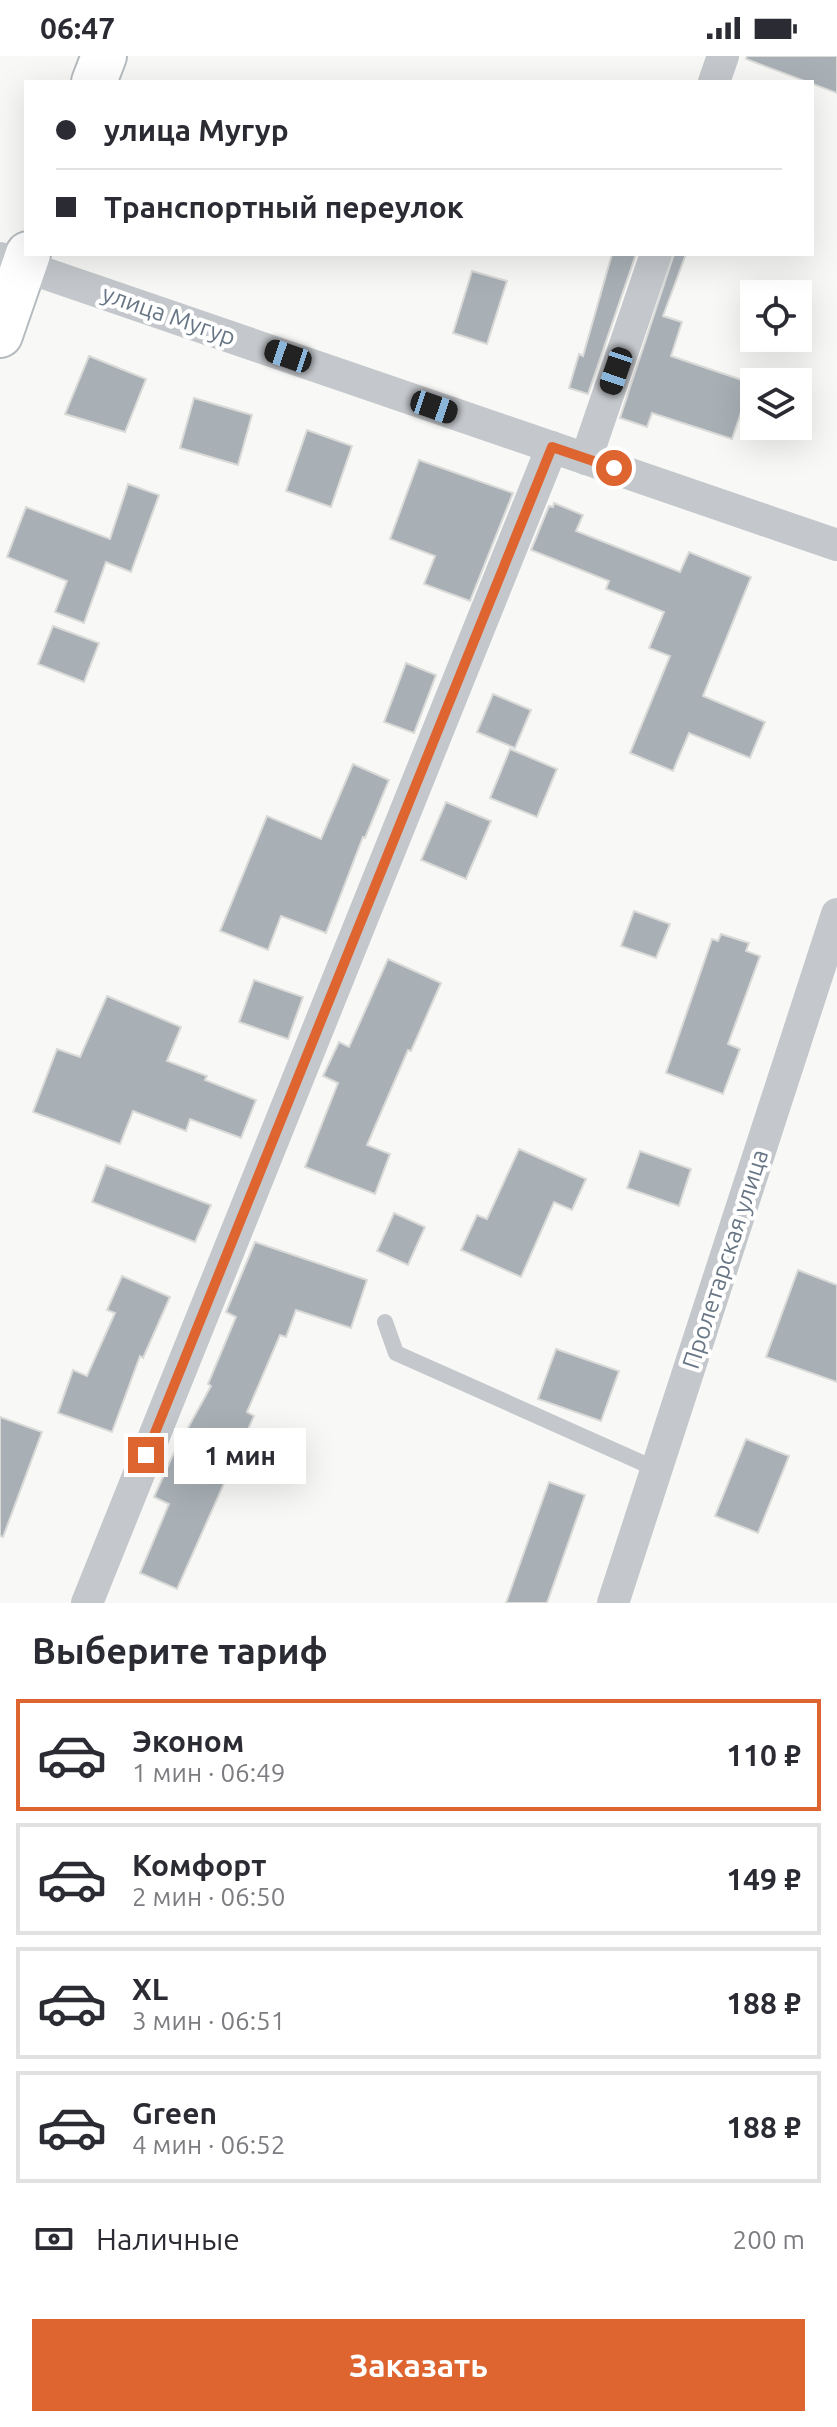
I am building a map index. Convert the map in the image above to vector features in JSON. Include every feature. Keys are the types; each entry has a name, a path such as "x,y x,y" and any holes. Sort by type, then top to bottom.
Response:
{"street":[{"path":"95,80 104,56"},
{"path":"715,80 723,56"},
{"path":"586,459 655,256"},
{"path":"0,335 17,259"},
{"name":"улица Мугур","path":"17,259 837,545"},
{"path":"87,1603 552,447"},
{"name":"Пролетарская улица","path":"613,1603 837,914"}],"lane":[{"path":"385,1322 396,1353 656,1469"}],"building":[{"path":"747,56 837,56 837,93 814,84 814,80 802,80 746,59"},
{"path":"611,256 635,256 588,394 569,388 579,354 583,356"},
{"path":"673,256 685,256 663,316 682,322 671,356 740,379 740,415 732,439 652,413 647,427 620,418"},
{"path":"472,271 507,281 487,344 453,333"},
{"path":"89,356 146,379 125,432 65,414"},
{"path":"194,398 252,415 238,465 180,448"},
{"path":"307,430 352,446 331,507 286,491"},
{"path":"419,460 513,493 470,601 424,584 435,556 390,539"},
{"path":"128,484 159,495 131,572 106,562 84,623 55,612 67,581 7,557 26,507 110,539"},
{"path":"554,503 583,515 576,531 680,572 689,552 751,577 703,696 765,722 750,758 689,733 673,771 630,753 670,656 649,648 664,612 606,589 609,581 531,550 549,506 553,507"},
{"path":"53,626 99,643 84,682 38,664"},
{"path":"406,663 436,675 414,733 384,722"},
{"path":"493,694 531,710 515,748 477,732"},
{"path":"510,749 557,769 537,817 490,798"},
{"path":"353,764 389,780 326,933 281,916 268,950 220,931 267,816 321,839"},
{"path":"446,802 491,821 466,879 421,860"},
{"path":"634,911 670,924 656,958 621,946"},
{"path":"721,934 749,943 746,951 760,956 728,1044 740,1049 723,1094 666,1073 712,939 718,941"},
{"path":"388,959 441,983 367,1145 390,1154 375,1194 305,1167 338,1083 323,1076 339,1042 349,1047"},
{"path":"254,980 303,997 288,1039 239,1022"},
{"path":"107,996 181,1027 167,1061 256,1100 241,1138 190,1119 186,1131 133,1111 120,1144 33,1112 57,1049 80,1057"},
{"path":"519,1149 586,1179 572,1210 554,1202 521,1277 461,1250 477,1215 487,1219"},
{"path":"640,1151 691,1169 679,1206 627,1188"},
{"path":"106,1165 211,1205 195,1242 92,1202"},
{"path":"394,1213 425,1227 408,1265 377,1251"},
{"path":"255,1242 367,1280 351,1328 296,1310 286,1337 280,1335 247,1412 254,1416 177,1589 140,1573 169,1504 154,1497 211,1386 208,1384 236,1317 226,1312"},
{"path":"798,1270 837,1285 837,1382 766,1357"},
{"path":"122,1276 170,1297 143,1358 140,1356 112,1432 58,1413 73,1370 87,1376 115,1313 107,1310"},
{"path":"556,1349 619,1371 601,1421 538,1399"},
{"path":"0,1417 42,1432 3,1537 0,1536"},
{"path":"746,1439 789,1456 758,1533 715,1516"},
{"path":"549,1482 585,1495 547,1603 506,1603"}],"route":[{"path":"146,1455 552,447 614,468"}]}
